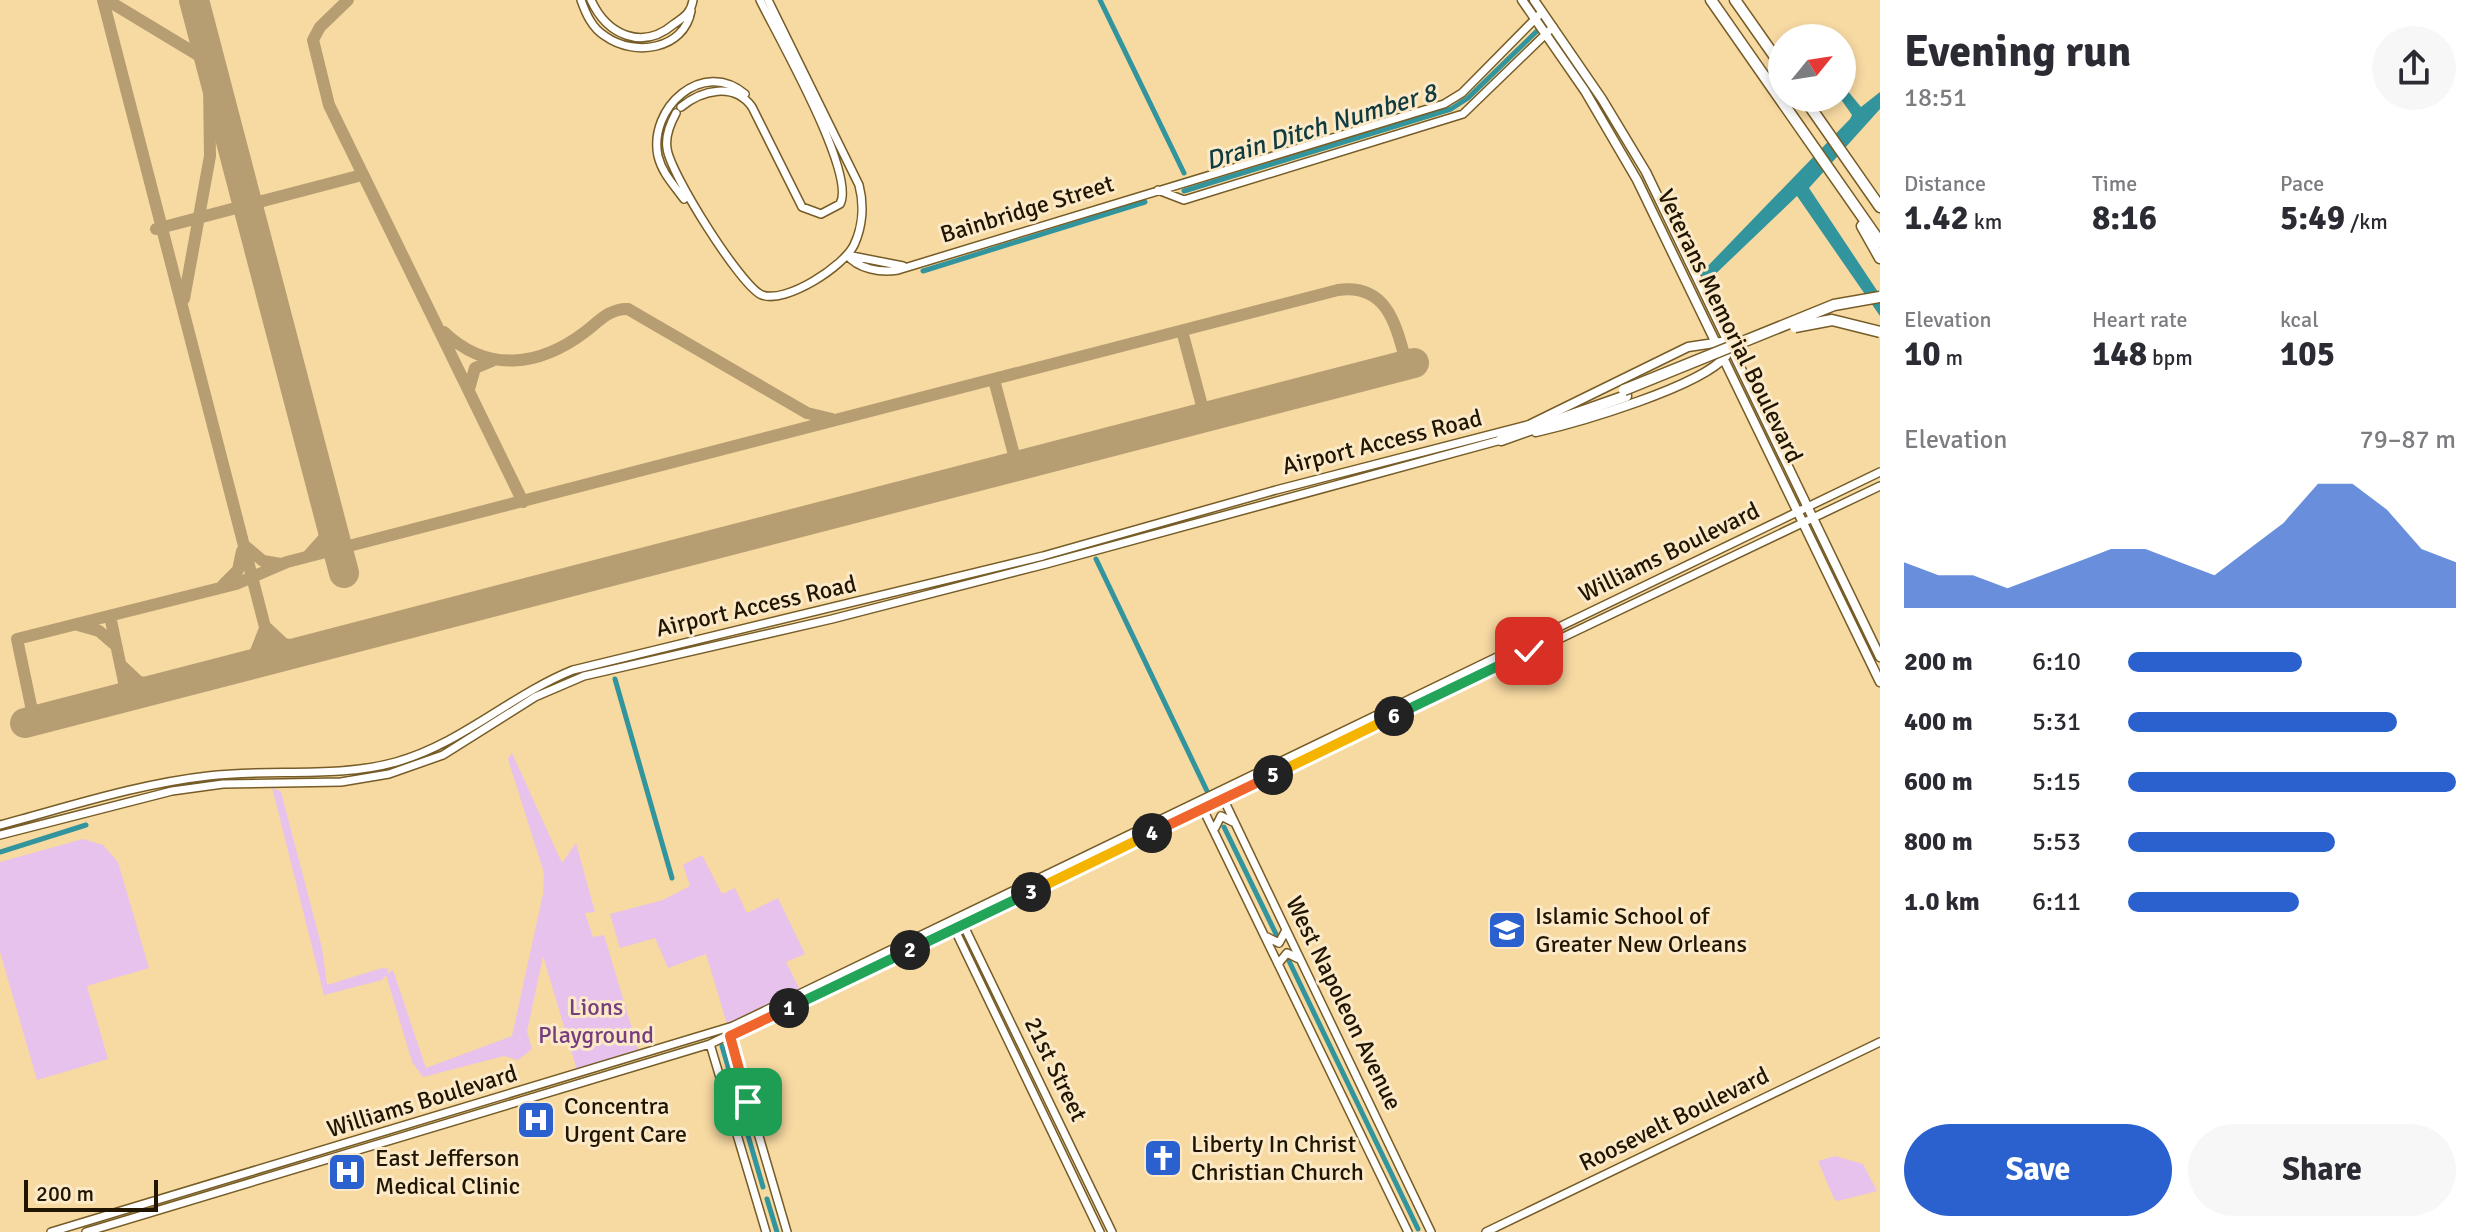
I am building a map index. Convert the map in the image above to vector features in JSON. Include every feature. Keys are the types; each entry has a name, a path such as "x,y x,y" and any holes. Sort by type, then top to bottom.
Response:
{"highway":[{"path":"1711,0 1880,242"},
{"path":"1735,0 1768,47"},
{"path":"1814,112 1880,207"},
{"path":"1851,164 1880,199"},
{"path":"1836,178 1880,258"},
{"path":"1531,424 1625,393 1834,305 1880,297"},
{"path":"1501,440 1804,324 1832,320 1880,332"}],"main road":[{"path":"581,0 594,27 606,37 632,47 646,48 672,40 688,25 693,0"},
{"path":"591,0 607,25 634,38 661,34 691,11"},
{"path":"760,0 837,157 844,193 838,206 816,214 802,207 745,94 733,85 717,81 695,86 678,95 668,104 660,122 657,144 664,172 756,292 771,297 799,289 847,255 860,227 859,185 768,0"},
{"name":"Veterans Memorial Boulevard","path":"1522,0 1535,19 1549,31 1624,134 1684,249 1880,657"},
{"name":"Veterans Memorial Boulevard","path":"1534,0 1657,218 1880,682"},
{"name":"Bainbridge Street","path":"847,255 852,262 881,271 908,267 1444,104 1462,93 1542,12"},
{"name":"Bainbridge Street","path":"1158,190 1184,200 1463,114 1549,31"},
{"path":"725,252 685,192 670,162 667,141 679,110 705,94 731,92 748,101 759,120"},
{"path":"1657,218 1676,248 1684,249"},
{"path":"1688,284 1693,277 1701,284"},
{"path":"1688,347 1701,334 1701,310"},
{"path":"1501,440 1604,413 1709,370 1724,359 1730,346 1716,341 1688,347 1531,424"},
{"path":"1709,370 1727,373 1736,383"},
{"name":"Airport Access Road","path":"0,825 144,788 208,776 338,773 397,762 457,737 532,689 585,667 1001,567 1531,424"},
{"path":"1756,426 1778,458 1784,459"},
{"name":"Airport Access Road","path":"0,835 172,791 223,784 341,782 389,774 443,755 535,697 584,676 1018,571 1501,440"},
{"name":"Williams Boulevard","path":"86,1232 668,1053 715,1033 729,1032 824,991 854,969 1080,859 1546,643 1810,512 1880,472"},
{"name":"Williams Boulevard","path":"1810,512 1880,486"},
{"name":"Williams Boulevard","path":"1222,795 1325,750 1360,724 1577,618 1800,517"},
{"path":"1837,593 1851,597"},
{"path":"1546,643 1572,627 1577,618"},
{"path":"1858,636 1880,674"},
{"path":"1462,683 1464,677 1484,664"},
{"name":"West Napoleon Avenue","path":"1222,795 1430,1231"},
{"name":"Williams Boulevard","path":"51,1232 668,1053 710,1044 842,978 954,929 1201,805"},
{"name":"West Napoleon Avenue","path":"1201,805 1408,1232"},
{"path":"1214,832 1216,820 1221,816 1237,824"},
{"path":"1071,872 1080,859"},
{"path":"954,929 974,910"},
{"name":"21st Street","path":"963,924 1112,1232"},
{"path":"1263,932 1279,943 1285,928"},
{"name":"21st Street","path":"954,929 1100,1232"},
{"path":"1278,964 1287,953 1301,962"},
{"path":"729,1032 787,1232"},
{"path":"715,1033 710,1044 766,1232"},
{"name":"Roosevelt Boulevard","path":"1486,1232 1880,1042"}],"green space":[{"name":"Lions Playground","path":"512,753 562,863 576,843 595,912 585,913 593,937 604,935 639,1052 577,1070 543,956 527,1032 532,1049 518,1060 504,1056 423,1077 412,1062 386,975 382,980 324,995 272,787 281,792 322,948 327,985 382,968 389,969 387,974 393,970 426,1068 512,1036 543,894 544,873 508,759"},
{"path":"83,839 103,845 118,862 149,968 87,986 108,1059 37,1080 0,952 0,862"},
{"path":"702,855 722,894 735,888 747,913 778,898 805,954 786,962 800,990 727,1024 706,954 668,968 655,938 620,948 610,914 663,900 690,886 683,865"},
{"path":"1835,1156 1863,1164 1877,1191 1838,1201 1834,1199 1818,1161"}],"water":[{"path":"1880,92 1880,109 1809,188 1880,295 1880,316 1797,196 1706,283 1701,273 1852,115 1850,112 1856,112 1856,101 1861,107"}],"waterway":[{"path":"1100,0 1184,173"},
{"name":"Drain Ditch Number 8","path":"1184,191 1451,109 1468,98 1537,31"},
{"name":"Drain Ditch Number 8","path":"923,271 1145,202"},
{"path":"1096,559 1207,791"},
{"path":"615,679 672,878"},
{"path":"0,852 86,825"},
{"path":"1224,827 1276,934"},
{"path":"1289,961 1418,1229"},
{"path":"722,1046 763,1187"},
{"path":"767,1199 777,1232"}],"taxiway":[{"path":"103,0 273,658"},
{"path":"107,0 208,61"},
{"path":"348,0 320,27 313,40 329,105 523,502"},
{"path":"184,299 210,156 209,83 201,26"},
{"path":"156,229 362,175"},
{"path":"34,720 17,639 236,584 287,562 1338,290 1368,293 1379,300 1394,322 1407,365"},
{"path":"444,332 478,354 496,359 532,358 568,343 610,313 628,309 807,413 832,419"},
{"path":"1182,331 1205,417"},
{"path":"469,389 475,368 492,361"},
{"path":"994,380 1017,466"},
{"path":"308,556 325,537 328,514"},
{"path":"245,546 263,561 281,564"},
{"path":"223,585 238,570 242,551"},
{"path":"110,616 127,696"},
{"path":"78,625 99,631 114,644"},
{"path":"267,628 284,644 310,649"},
{"path":"236,668 255,654 264,631"},
{"path":"121,665 139,682 166,686"}],"runway":[{"path":"194,0 344,573"},
{"path":"25,723 1414,363"}],"place":[{"name":"Islamic School of Greater New Orleans","path":"1507,930"},
{"name":"Concentra Urgent Care","path":"536,1120"},
{"name":"Liberty In Christ Christian Church","path":"1163,1158"},
{"name":"East Jefferson Medical Clinic","path":"347,1172"}],"route":[{"path":"748,1102 730,1036 1529,651"}]}
